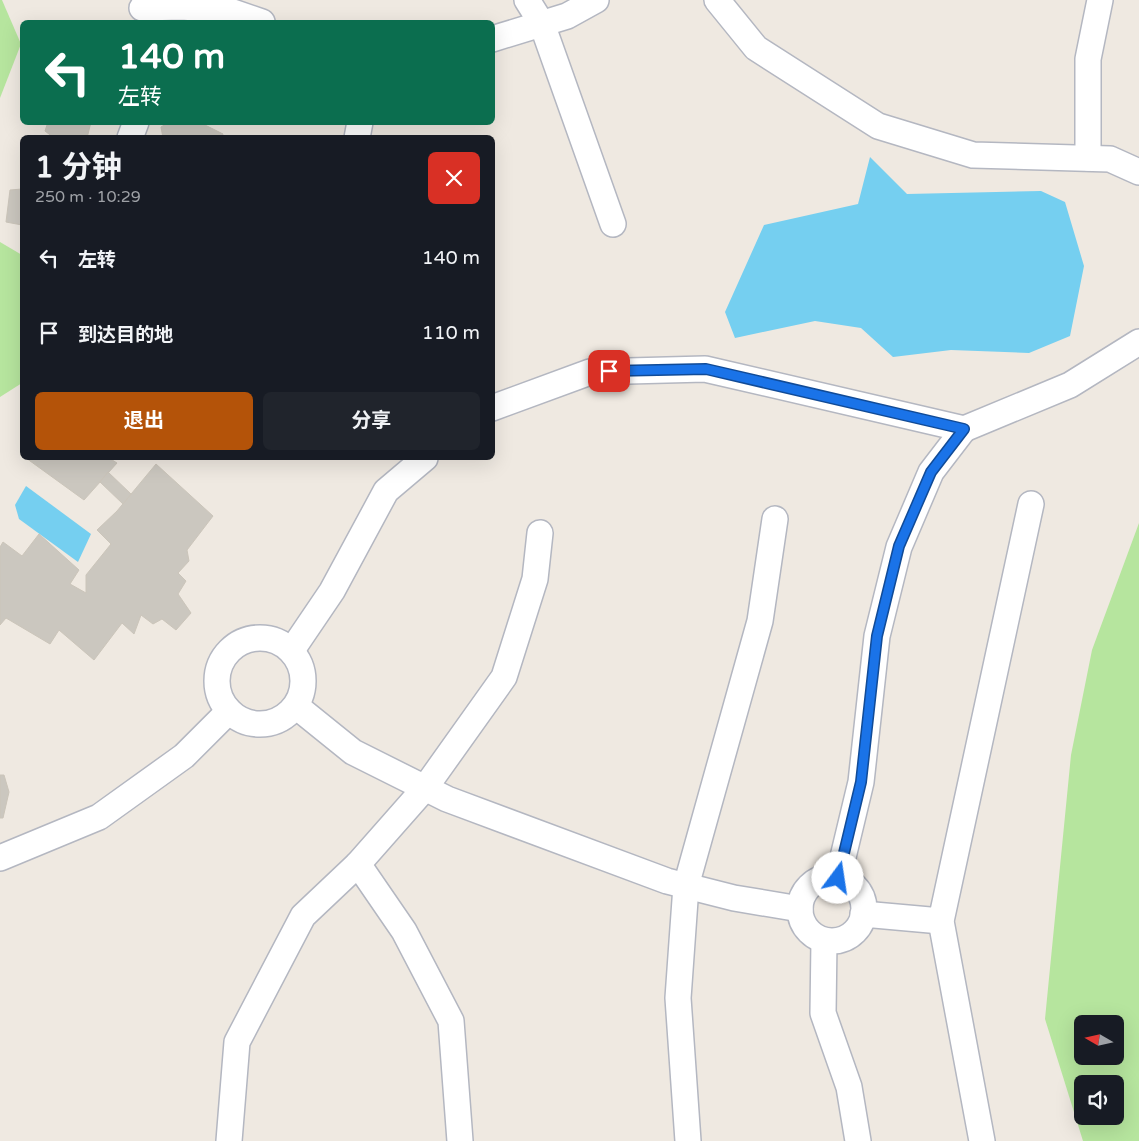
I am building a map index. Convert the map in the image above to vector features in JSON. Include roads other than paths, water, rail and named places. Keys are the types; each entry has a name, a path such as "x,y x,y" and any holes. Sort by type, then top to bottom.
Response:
{"street":[{"path":"527,0 542,24 614,224"},
{"path":"495,38 568,16 596,0"},
{"path":"718,0 756,48 878,126 973,155 1110,159 1139,172"},
{"path":"1088,158 1088,59 1100,0"},
{"path":"141,10 181,7 227,10 256,20"},
{"path":"838,878 861,782 877,636 899,546 931,472 964,429 1070,385 1139,342"},
{"path":"495,407 590,372 706,369 964,429"},
{"path":"292,650 332,591 386,491 423,460"},
{"path":"982,1141 941,921 1031,504"},
{"path":"688,1141 678,998 686,886 760,621 775,518"},
{"path":"229,1141 237,1042 303,916 358,864 425,788 504,677 535,579 540,533"},
{"path":"252,638 267,638 279,642 292,650 300,663 304,678 302,692 296,706 280,720 265,724 250,724 229,711 220,696 217,681 220,666 232,647 252,638"},
{"path":"296,706 353,752 447,800 686,886 734,898 800,909"},
{"path":"0,858 99,817 184,756 229,711"},
{"path":"358,864 404,931 451,1021 460,1141"},
{"path":"824,878 838,878 848,882 856,889 862,898 864,914 860,924 848,937 835,941 824,941 808,931 802,922 800,909 802,898 814,883 824,878"},
{"path":"864,914 941,921"},
{"path":"824,941 823,1013 849,1087 858,1141"}],"water":[{"path":"870,157 907,194 1041,191 1065,202 1084,266 1070,336 1029,353 951,350 893,357 861,328 815,321 735,338 725,312 764,225 858,204"},
{"path":"26,486 91,534 78,562 19,519 15,505"}]}
